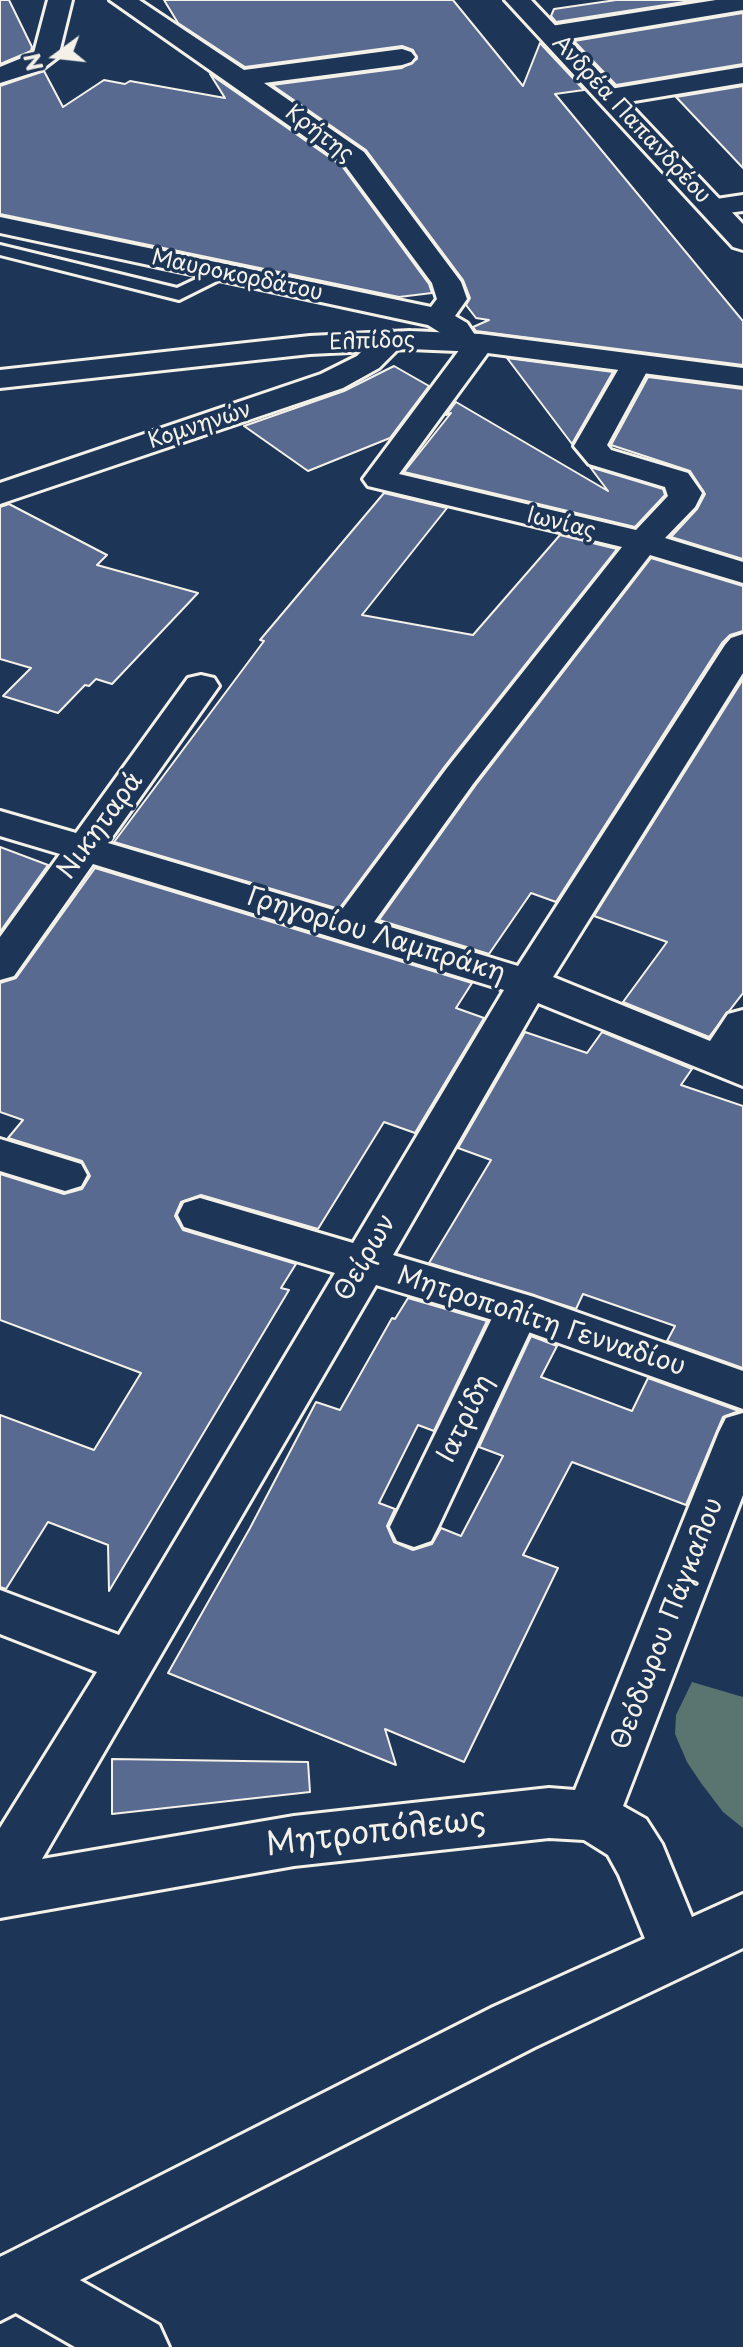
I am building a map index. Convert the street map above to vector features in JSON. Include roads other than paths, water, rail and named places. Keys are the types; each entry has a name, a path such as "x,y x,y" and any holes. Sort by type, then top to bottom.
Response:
{"street":[{"path":"0,75 40,62 45,57 60,0"},
{"name":"Κρήτης","path":"122,0 241,78 354,158 446,282 452,299 438,318"},
{"name":"Ανδρέα Παπανδρέου","path":"521,2 743,241"},
{"path":"551,34 743,3"},
{"path":"241,78 402,57"},
{"path":"610,97 743,75"},
{"path":"713,207 743,203"},
{"name":"Μαυροκορδάτου","path":"0,225 438,318"},
{"path":"438,318 472,342"},
{"name":"Ελπίδος","path":"0,379 299,346 390,340 472,342 743,377"},
{"name":"Κομνηνών","path":"0,494 332,381 368,362 390,340"},
{"name":"Ιωνίας","path":"472,342 379,479 643,542 743,573"},
{"path":"350,927 460,776 643,542 683,500 686,493 683,486 666,476 600,457 590,446 636,364"},
{"name":"Θείρων","path":"0,1878 131,1662 562,926 741,652"},
{"name":"Νικηταρά","path":"0,966 201,686"},
{"name":"Γρηγορίου Λαμπράκη","path":"0,823 529,983 730,1066"},
{"path":"730,1066 743,1024"},
{"path":"0,1155 65,1175"},
{"name":"Μητροπολίτη Γενναδίου","path":"200,1215 518,1310 743,1390"},
{"name":"Ιατρίδη","path":"414,1527 518,1310"},
{"name":"Θεόδωρου Πάγκαλου","path":"592,1816 743,1432"},
{"path":"0,1612 131,1662"},
{"name":"Μητροπόλεως","path":"0,1892 294,1841 549,1813 592,1816 627,1837 642,1862 677,1949"},
{"path":"9,2285 514,2027 743,1920"},
{"path":"9,2285 137,2347"}],"lane":[{"path":"0,263 9,252 179,294 224,273"}]}
